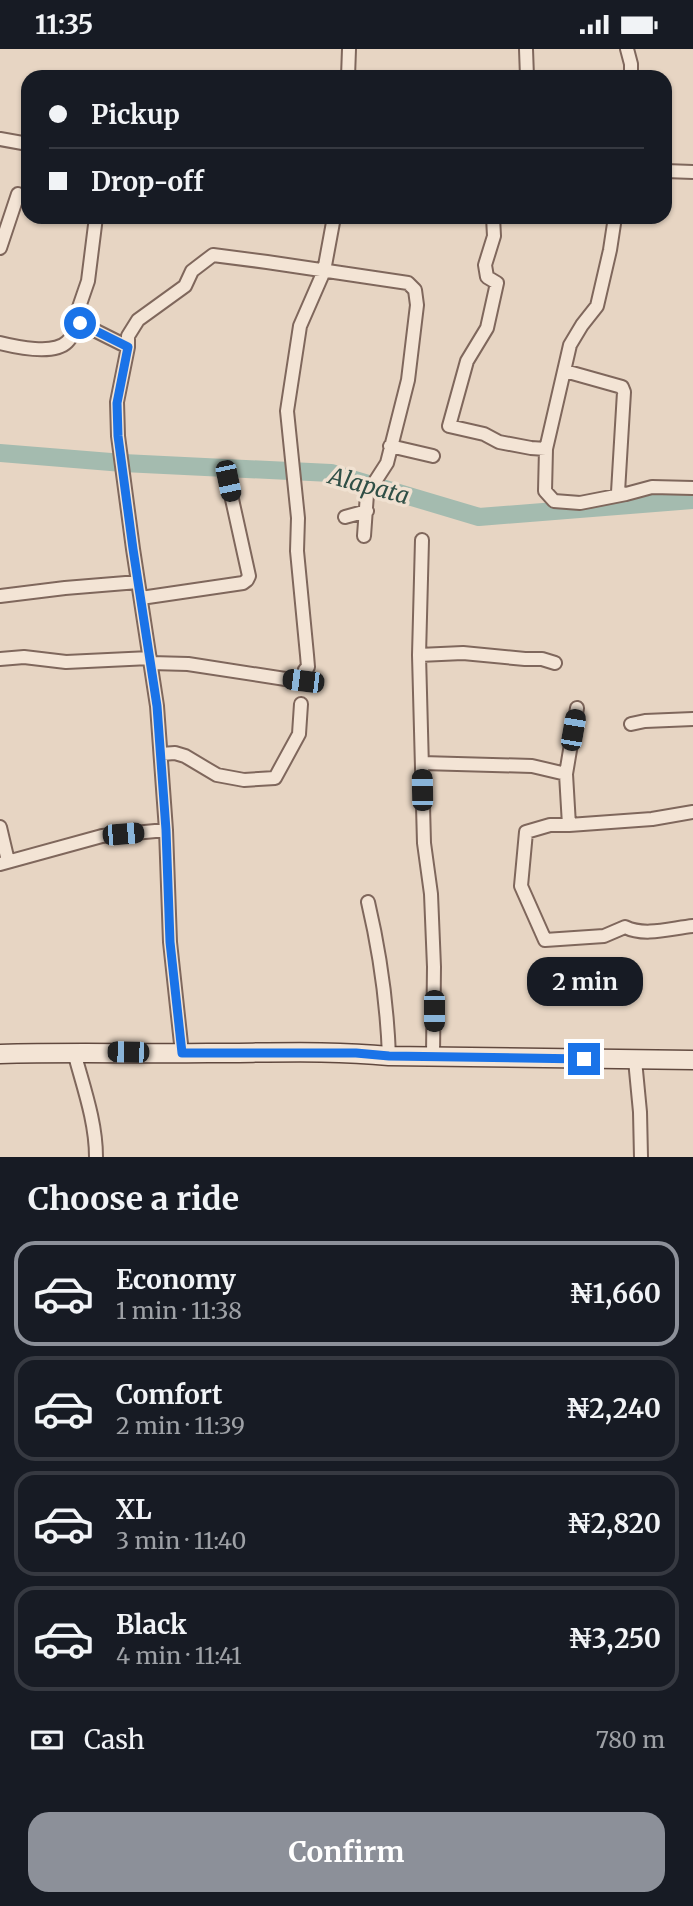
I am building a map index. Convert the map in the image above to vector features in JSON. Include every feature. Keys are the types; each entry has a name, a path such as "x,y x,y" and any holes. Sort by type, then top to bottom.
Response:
{"main road":[{"path":"0,1054 356,1053 389,1056 693,1060"}],"street":[{"path":"348,70 349,49"},
{"path":"526,49 527,70"},
{"path":"627,49 631,70"},
{"path":"0,139 21,143"},
{"path":"672,171 693,172"},
{"path":"0,248 18,194"},
{"path":"95,224 88,281 77,313 80,323 128,347"},
{"path":"0,659 24,657 66,662 150,660 311,683 305,670 308,667 297,551 298,518 287,411 300,326 324,271 333,224"},
{"path":"494,224 494,236 485,265 487,277 497,283 496,294 487,328 467,361 449,426 484,434 499,442 546,449"},
{"path":"614,224 597,306 570,345 546,449 545,491 554,501 580,503 652,487 693,488"},
{"path":"182,1053 170,942 166,830 157,706 118,436 117,403 128,336 138,320 185,286 192,271 213,255 408,283 415,291 408,380 387,463 367,493 364,536"},
{"path":"0,343 18,348 55,349 65,344 80,323"},
{"path":"565,371 622,387 624,392 617,484 618,492 626,494"},
{"path":"390,446 433,456"},
{"path":"141,598 243,583 247,580 228,481"},
{"path":"345,517 367,511"},
{"path":"422,540 419,655 424,843 431,894 434,967 433,1055"},
{"path":"0,596 65,587 138,582"},
{"path":"419,655 463,653 542,659 555,663"},
{"path":"161,754 175,753 185,756 217,775 244,780 275,778 299,734 301,704"},
{"path":"569,825 566,774 577,708"},
{"path":"631,724 693,719"},
{"path":"422,763 532,766 566,774"},
{"path":"693,812 652,819 550,825 526,832 522,886 545,940 604,936 625,927 649,931 693,926"},
{"path":"0,827 4,863 102,836 166,830"},
{"path":"368,902 379,945 385,989 389,1056"},
{"path":"74,1052 92,1122 96,1157"},
{"path":"635,1061 641,1157"}],"waterway":[{"name":"Alapata","path":"0,453 123,463 331,473 479,517 693,500"}],"route":[{"path":"80,323 128,347 117,403 118,436 157,706 166,830 170,942 182,1053 356,1053 389,1056 584,1059"}]}
